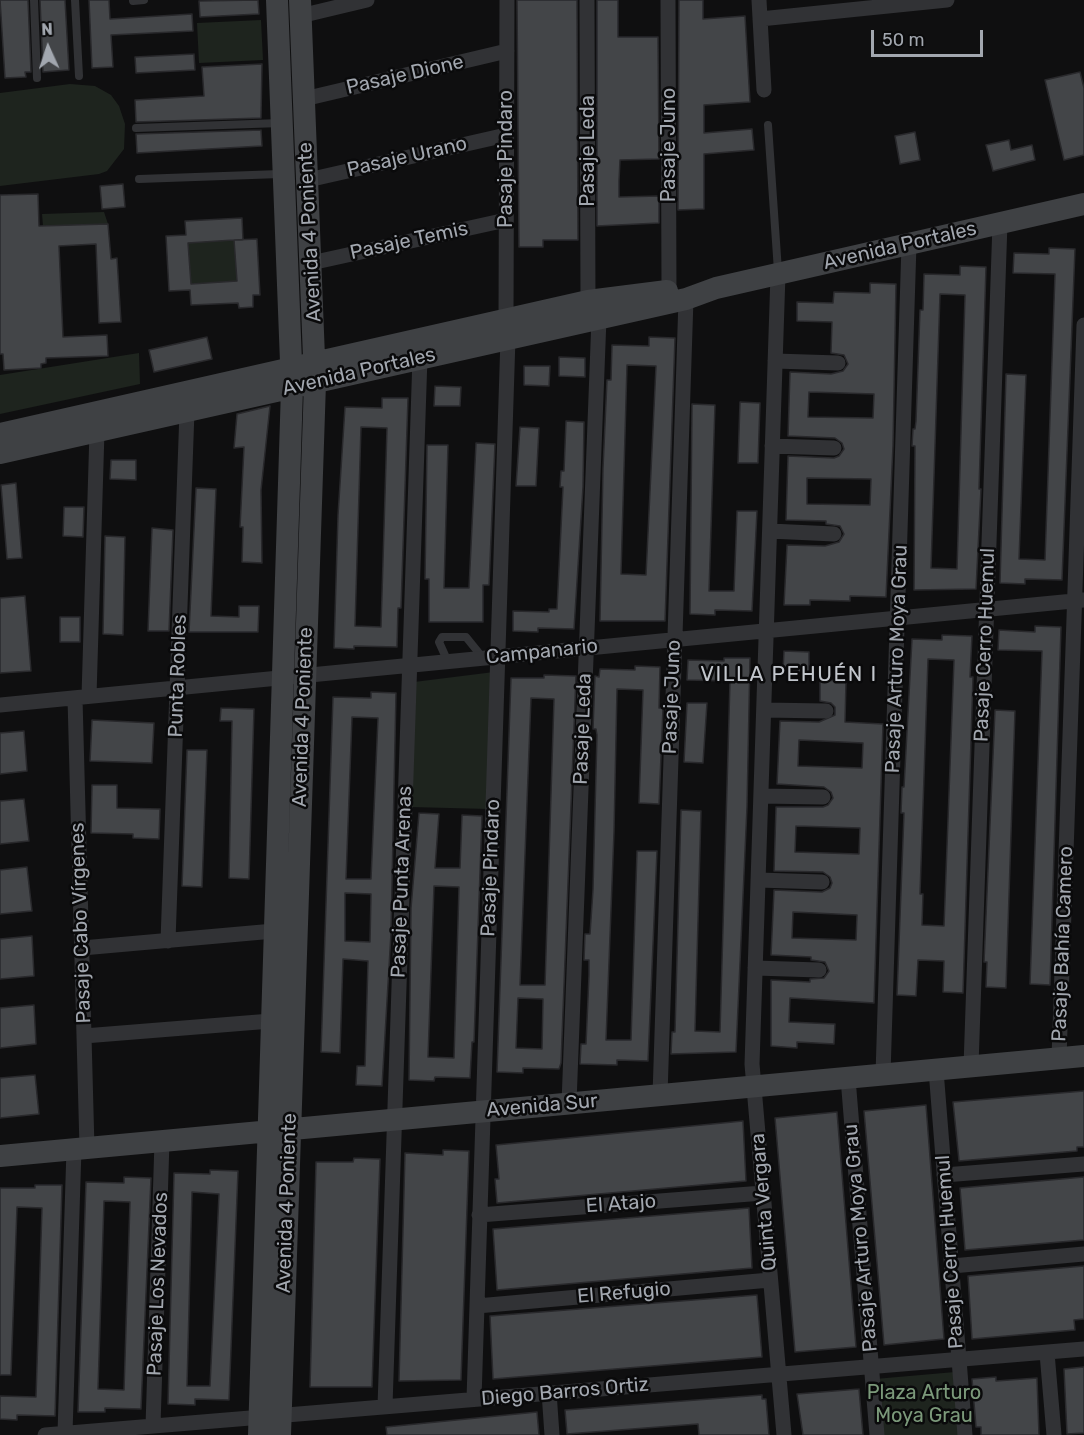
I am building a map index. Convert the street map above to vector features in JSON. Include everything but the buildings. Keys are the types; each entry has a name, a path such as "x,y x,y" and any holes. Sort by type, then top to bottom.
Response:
{"street":[{"name":"Avenida 4 Poniente","path":"277,0 292,378 271,1021 278,1130"},
{"path":"300,8 367,0"},
{"name":"Pasaje Pindaro","path":"474,1399 482,1112 500,657 507,328 507,0"},
{"name":"Pasaje Leda","path":"569,1103 586,648 594,309 587,0"},
{"name":"Pasaje Juno","path":"660,1095 674,640 678,295 668,0"},
{"path":"759,0 765,90"},
{"path":"760,19 847,5 947,0"},
{"name":"Avenida 4 Poniente","path":"270,1426 278,1130 305,676 315,373 300,8"},
{"name":"Pasaje Dione","path":"304,99 507,51"},
{"name":"Pasaje Urano","path":"308,180 506,135"},
{"name":"Avenida Portales","path":"0,434 292,378 594,309 716,288 1084,204"},
{"name":"Pasaje Temis","path":"311,263 506,220"},
{"name":"Pasaje Cerro Huemul","path":"971,1066 1000,223"},
{"name":"Pasaje Arturo Moya Grau","path":"883,1074 909,244"},
{"name":"Quinta Vergara","path":"778,274 755,968 754,1086 784,1435"},
{"name":"Pasaje Bahía Camero","path":"1059,1058 1079,600 1084,325"},
{"name":"Avenida Portales","path":"315,373 420,357 507,328"},
{"name":"Pasaje Punta Arenas","path":"385,1406 420,357"},
{"path":"775,361 838,363"},
{"name":"Avenida Portales","path":"0,453 187,411 292,378"},
{"name":"Punta Robles","path":"168,941 187,411"},
{"name":"Pasaje Cabo Vírgenes","path":"65,1433 81,1149 84,1036 82,697 97,431"},
{"path":"772,446 834,448"},
{"path":"770,531 834,534"},
{"name":"Campanario","path":"0,705 1079,600"},
{"path":"764,710 826,711"},
{"path":"761,796 823,797"},
{"path":"758,880 822,882"},
{"path":"82,948 274,931"},
{"path":"755,968 819,970"},
{"path":"84,1036 271,1021"},
{"name":"Avenida Sur","path":"0,1156 1084,1056"},
{"name":"Pasaje Cerro Huemul","path":"936,1070 965,1435"},
{"name":"Pasaje Arturo Moya Grau","path":"848,1078 878,1435"},
{"name":"Pasaje Los Nevados","path":"153,1426 162,1141"},
{"path":"944,1175 1084,1164"},
{"name":"El Atajo","path":"479,1215 763,1193"},
{"path":"952,1266 1084,1254"},
{"name":"El Refugio","path":"477,1306 771,1280"},
{"name":"Diego Barros Ortiz","path":"45,1435 153,1426 270,1426 385,1406 1084,1349"},
{"path":"1047,1353 1054,1435"},
{"path":"549,1392 552,1435"}],"lane":[{"path":"34,0 37,78"},
{"path":"75,0 79,76"},
{"path":"133,0 144,0"},
{"path":"136,128 282,123"},
{"path":"768,125 778,274"},
{"path":"139,179 285,174"},
{"path":"448,662 439,642 442,638 466,638 483,658"}],"green space":[{"path":"261,20 263,60 199,63 197,23"},
{"path":"70,84 95,86 111,95 119,106 125,124 124,149 107,171 99,174 0,186 0,93"},
{"path":"104,212 108,224 43,226 42,214"},
{"path":"234,240 237,281 191,284 188,243"},
{"path":"139,353 140,384 0,414 0,375"},
{"path":"494,672 489,809 410,807 414,682"},
{"name":"Plaza Arturo Moya Grau","path":"955,1372 960,1435 880,1435 875,1379"}],"district":[{"name":"VILLA PEHUÉN I","path":"789,675"}]}
